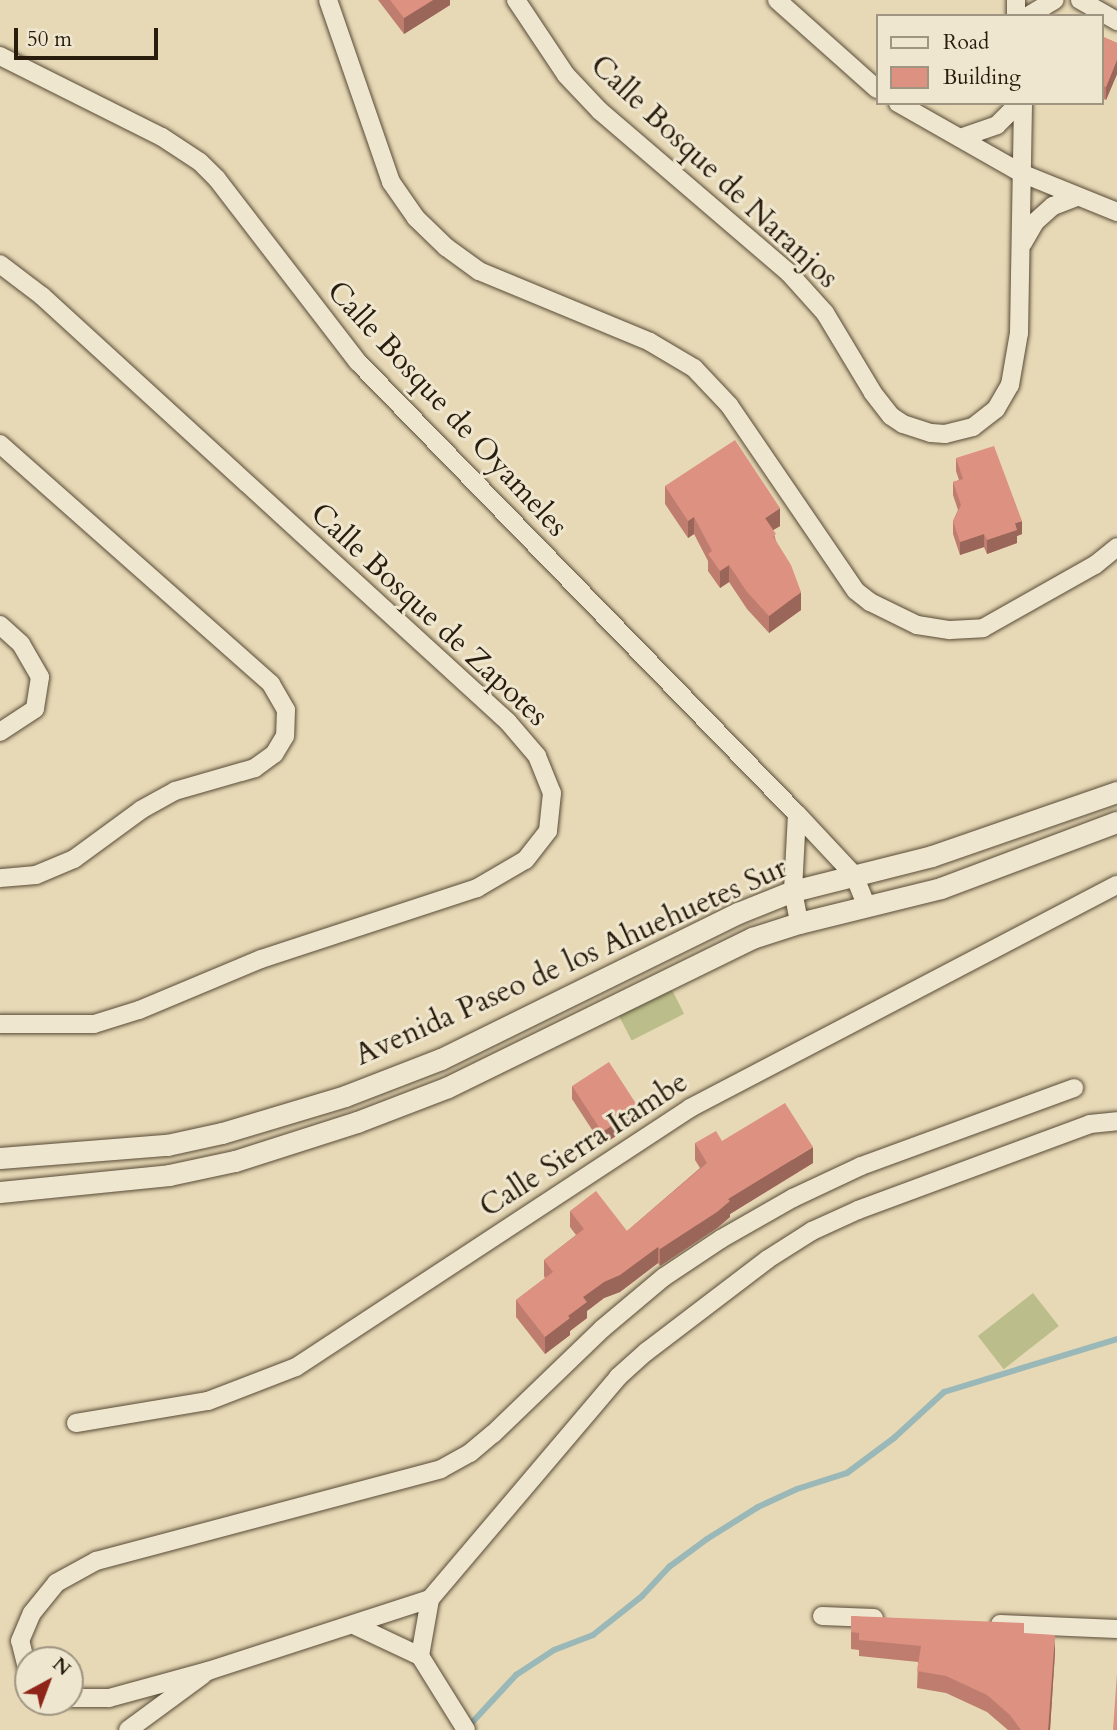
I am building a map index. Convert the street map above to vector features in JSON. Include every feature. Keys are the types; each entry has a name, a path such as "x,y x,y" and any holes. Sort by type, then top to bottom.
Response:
{"street":[{"path":"328,0 391,183 416,218 446,247 479,271 650,342 694,368 729,405 856,591 870,602 917,625 950,630 983,628 1096,565 1117,547"},
{"name":"Calle Bosque de Naranjos","path":"516,0 566,75 600,111 789,273 825,313 881,405 903,424 931,433 959,432 985,419 1004,398 1010,385 1019,333 1023,243 1021,105"},
{"path":"777,0 876,88"},
{"path":"1031,14 1055,0"},
{"path":"1080,0 1117,21"},
{"name":"Calle Bosque de Oyameles","path":"0,56 162,137 200,162 232,197 305,297 358,362 854,875"},
{"path":"902,105 1021,173 1117,212"},
{"path":"960,138 997,125 1019,105"},
{"path":"1023,243 1035,222 1054,206 1076,197"},
{"name":"Calle Bosque de Zapotes","path":"0,264 42,296 508,722 537,756 552,793 548,831 525,860 477,888 261,959 139,1010 94,1024 0,1024"},
{"path":"0,444 271,684 286,710 285,736 274,754 255,768 175,791 141,810 74,859 36,875 0,878"},
{"path":"0,625 21,644 40,677 35,709 0,732"},
{"name":"Avenida Paseo de los Ahuehuetes Sur","path":"0,1158 167,1145 222,1133 345,1096 442,1059 738,913 793,891 932,856 1117,792"},
{"path":"797,814 793,891 799,922"},
{"name":"Avenida Paseo de los Ahuehuetes Sur","path":"0,1192 169,1175 235,1161 357,1122 448,1087 751,938 799,922 867,908 984,874 1117,822"},
{"path":"854,875 867,908"},
{"name":"Calle Sierra Itambe","path":"76,1423 208,1401 296,1367 690,1108 1117,885"},
{"path":"21,1646 20,1641 32,1613 56,1583 96,1561 442,1468 470,1453 493,1434 602,1329 643,1294 721,1239 793,1198 861,1166 1074,1088"},
{"path":"420,1657 430,1599 618,1377 646,1352 768,1259 812,1231 858,1210 1090,1125 1117,1121"},
{"path":"84,1698 109,1698 208,1671 430,1599"},
{"path":"822,1616 889,1619"},
{"path":"983,1623 1117,1629"},
{"path":"354,1625 420,1657 466,1730"},
{"path":"128,1730 208,1671"}],"green space":[{"path":"671,988 684,1014 632,1041 618,1015"},
{"path":"1033,1293 1059,1326 1004,1369 978,1336"}],"building":[{"path":"390,0 433,0 404,18"},
{"path":"1103,37 1117,43 1117,60 1106,87 1103,86"},
{"path":"735,440 780,508 765,518 776,534 773,536 791,565 801,592 769,616 747,592 729,565 720,571 708,554 712,551 694,517 688,521 665,486"},
{"path":"994,446 1022,521 1015,523 1017,530 987,540 984,534 960,542 953,521 961,505 953,482 963,479 956,458"},
{"path":"609,1062 639,1108 602,1132 572,1086"},
{"path":"785,1103 813,1147 728,1199 730,1201 717,1212 660,1249 658,1247 620,1275 604,1282 583,1297 587,1302 545,1337 516,1300 553,1272 544,1260 584,1229 570,1211 596,1191 627,1231 707,1163 695,1143 716,1131 722,1141"},
{"path":"851,1616 1024,1623 1024,1633 1055,1635 1048,1730 1021,1730 1010,1715 987,1695 946,1676 917,1671 921,1646 859,1640 859,1633 851,1632"},
{"path":"1117,1673 1117,1730 1113,1730"}],"waterway":[{"path":"466,1729 516,1675 554,1650 593,1635 642,1596 669,1567 707,1539 758,1507 797,1489 847,1473 894,1438 944,1392 1117,1339"}]}
